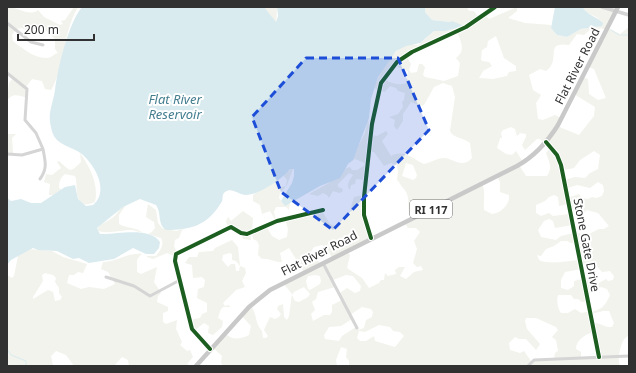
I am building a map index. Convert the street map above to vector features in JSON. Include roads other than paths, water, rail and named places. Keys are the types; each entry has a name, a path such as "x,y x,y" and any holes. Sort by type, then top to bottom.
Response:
{"main road":[{"name":"Flat River Road","path":"196,366 257,299 281,284 517,166 538,151 558,125 617,9"}],"street":[{"path":"372,238 364,215 364,197 372,124 381,83 397,62 412,52 466,27 495,7"},
{"path":"602,7 617,9 629,15"},
{"path":"7,23 31,42 43,45"},
{"path":"7,74 27,89 25,120 36,133 43,149 47,166 40,179"},
{"name":"Stone Gate Drive","path":"546,142 557,155 561,165 599,357"},
{"path":"7,154 22,155 43,149"},
{"path":"210,349 192,329 175,257 176,254 231,227 241,233 247,234 278,221 323,210"},
{"path":"323,263 357,328"},
{"path":"106,277 134,286 150,296 180,280"},
{"path":"528,366 534,360 629,356"}],"water":[{"name":"Flat River Reservoir","path":"82,7 264,7 276,22 278,16 277,7 425,7 425,12 432,20 452,21 464,26 445,31 434,31 420,43 406,46 396,51 378,77 371,99 369,118 353,160 348,164 340,178 320,186 285,206 281,201 292,183 294,176 294,169 290,169 276,182 257,192 243,195 230,190 225,192 222,202 210,217 204,222 190,228 183,229 166,230 163,228 156,205 140,199 123,207 97,228 100,234 132,232 148,234 155,237 160,242 159,248 154,254 146,254 133,248 114,259 89,263 79,258 73,259 57,251 38,250 33,248 11,260 7,265 7,198 11,201 21,199 31,203 41,203 65,187 75,185 78,199 86,206 93,205 98,199 100,193 99,179 88,160 79,152 62,144 55,138 50,121 50,110 55,93 64,46 72,24"},
{"path":"555,7 583,8 603,23 602,26 581,29 567,37 557,35 551,28"}],"waterway":[{"path":"611,30 619,35"},
{"path":"621,35 629,35"},
{"path":"7,349 11,355 26,361 26,366"}]}
